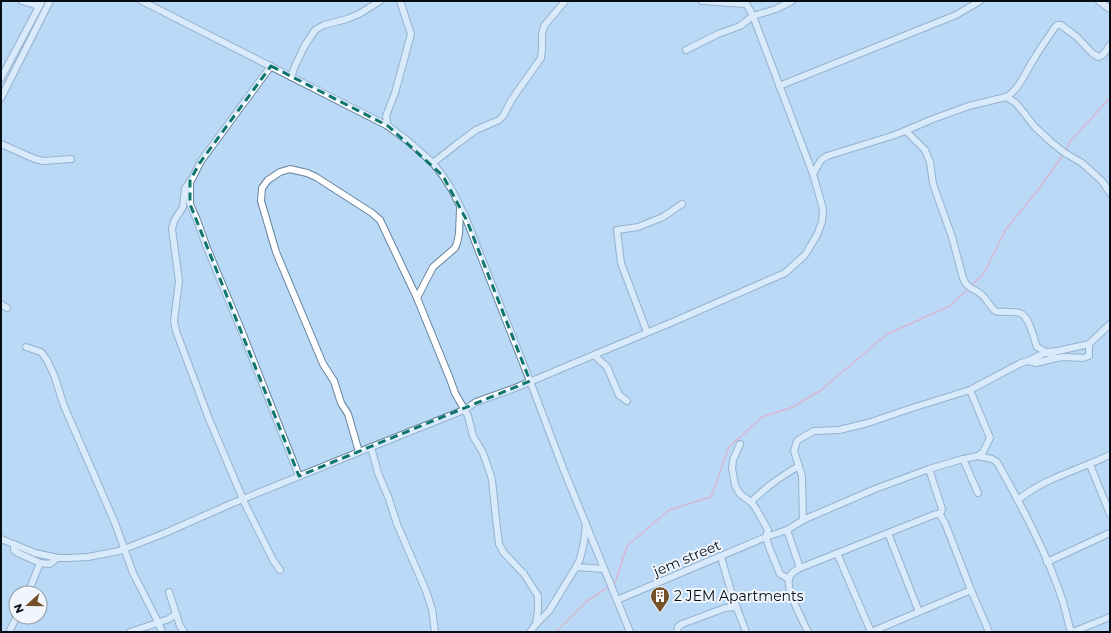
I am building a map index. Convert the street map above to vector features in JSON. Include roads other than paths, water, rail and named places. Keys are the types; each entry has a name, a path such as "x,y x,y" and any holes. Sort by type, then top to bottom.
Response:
{"street":[{"path":"22,1 35,5 41,1"},
{"path":"1,78 41,1"},
{"path":"1,98 50,1"},
{"path":"142,1 388,126 433,163 443,176 467,221 563,468 630,632"},
{"path":"291,77 304,47 315,30 332,22 347,19 359,14 380,1"},
{"path":"388,126 386,116 395,93 411,34 400,1"},
{"path":"433,163 476,130 499,120 503,116 512,99 541,58 542,34 544,26 565,1"},
{"path":"1,539 35,553 56,558 88,556 119,551 243,499 464,410 476,402 515,388 786,273 805,256 817,235 822,222 823,209 813,174 753,16 745,2 702,1"},
{"path":"686,50 718,34 740,26 753,16 792,1"},
{"path":"779,86 956,15 980,1"},
{"path":"1099,1 1110,9"},
{"path":"813,174 821,160 827,156 906,131 969,106 1006,98 1017,88 1033,60 1057,25 1061,24 1098,57 1103,55 1110,45"},
{"path":"271,66 201,161 194,176 185,188 183,206 174,221 172,233 179,281 174,325 209,419 243,499 273,560 280,570"},
{"path":"1006,98 1016,103 1035,127 1052,142 1065,153 1082,163 1102,181 1110,193"},
{"path":"906,131 925,150 930,162 933,184 952,237 965,284 984,296 995,311 1018,312 1024,315 1032,331 1036,347 1056,358"},
{"path":"1,144 43,161 71,159"},
{"path":"359,452 348,414 341,403 334,381 323,364 276,252 261,201 262,188 268,180 280,172 290,169 316,177 372,212 380,220 418,298 455,393 470,421 473,436 483,453 492,480 499,544 504,553 524,574 538,596 536,624"},
{"path":"190,181 190,204 206,248 242,332 300,476"},
{"path":"647,332 621,263 617,230 638,227 663,217 682,204"},
{"path":"418,298 433,267 454,248 457,243 459,234 460,206"},
{"path":"1,304 7,308"},
{"path":"803,520 802,476 796,457 795,446 796,441 809,432 839,430 868,423 970,390 1021,363 1047,352 1089,344 1110,324"},
{"path":"1028,361 1036,363 1056,358 1086,357 1089,356 1089,344"},
{"path":"26,347 41,352 47,360 54,375 64,406 115,523 132,573 162,632"},
{"path":"594,355 607,367 619,395 627,401"},
{"path":"970,390 990,438 984,452 978,456"},
{"path":"740,444 733,460 732,468 738,491 755,507 768,530 766,537 780,574 789,579"},
{"path":"371,447 378,473 389,499 397,524 429,598 434,616 435,632"},
{"path":"1018,500 1027,492 1050,480 1090,465 1110,455"},
{"path":"978,456 992,459 996,462 1018,500 1047,562 1063,602 1072,632 1110,617"},
{"name":"jem street","path":"617,600 766,537 787,530 803,520 875,489 929,469 978,456"},
{"path":"963,459 978,493"},
{"path":"1090,465 1110,514"},
{"path":"751,502 761,492 788,472 799,466"},
{"path":"929,469 942,509 940,515"},
{"path":"808,632 792,598 789,579 792,572 936,514 940,515"},
{"path":"940,515 945,523 989,632"},
{"path":"530,632 549,611 576,567 580,559 587,524"},
{"path":"787,530 800,568"},
{"path":"888,533 919,612"},
{"path":"1047,562 1110,533"},
{"path":"14,544 14,550 18,553 40,563 50,564 56,558"},
{"path":"837,553 871,632 971,590"},
{"path":"721,557 725,574 746,632"},
{"path":"31,585 40,563"},
{"path":"576,567 604,569"},
{"path":"169,592 180,626 184,632"},
{"path":"678,632 678,627 682,624 725,608 736,607"},
{"path":"130,632 172,618 176,614"}],"waterway":[{"path":"1065,152 1071,140 1110,98"},
{"path":"972,285 984,273 1006,229 1038,190 1063,155"},
{"path":"615,583 627,546 669,510 711,497 729,447 762,417 793,407 821,390 887,334 950,306 968,289"},
{"path":"556,632 587,601 607,588"}],"place":[{"name":"2 JEM Apartments","path":"660,613"}]}
